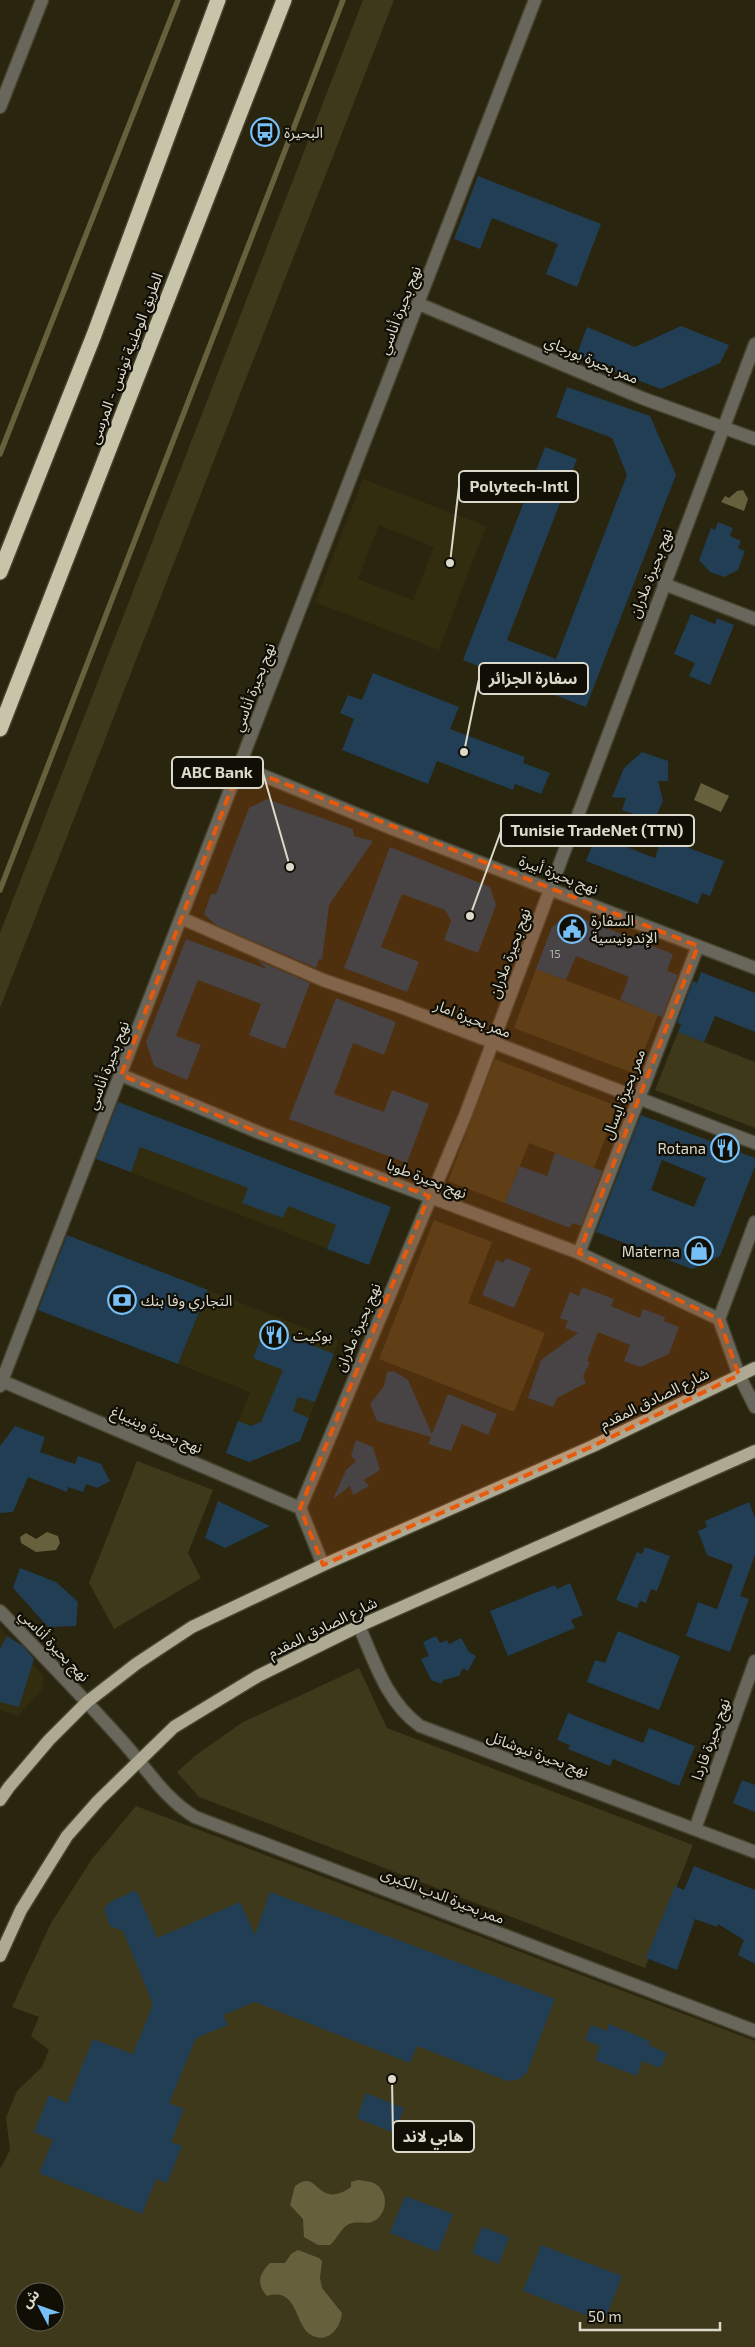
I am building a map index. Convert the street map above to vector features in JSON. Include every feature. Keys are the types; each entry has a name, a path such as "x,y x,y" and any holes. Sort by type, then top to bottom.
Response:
{"highway":[{"path":"0,572 94,335 218,0"},
{"name":"الطريق الوطنية تونس - المرسى","path":"0,729 284,0"}],"main road":[{"name":"شارع الصادق المقدم","path":"0,1800 8,1787 49,1740 87,1702 136,1664 192,1628 323,1565 593,1446 755,1368"},
{"name":"شارع الصادق المقدم","path":"0,1956 21,1910 67,1836 174,1727 258,1676 360,1626 755,1450"}],"street":[{"path":"1,103 42,0"},
{"name":"نهج بحيرة أناسي","path":"1,1383 535,0"},
{"name":"ممر بحيرة بورجاي","path":"419,304 642,398 755,439"},
{"name":"نهج بحيرة ملاران","path":"300,1508 429,1196 465,1116 491,1042 509,1002 550,888 755,344"},
{"path":"664,584 755,619"},
{"name":"نهج بحيرة أبيرة","path":"240,766 393,829 755,968"},
{"name":"ممر بحيرة امار","path":"181,918 323,980 755,1143"},
{"name":"ممر بحيرة ايسال","path":"579,1253 698,946"},
{"name":"نهج بحيرة طوبا","path":"120,1076 260,1134 579,1253 719,1319"},
{"path":"755,1222 719,1319 740,1375 755,1407"},
{"name":"نهج بحيرة وينيباغ","path":"1,1383 300,1508"},
{"path":"300,1508 323,1565"},
{"name":"نهج بحيرة أناسي","path":"0,1611 140,1760"},
{"name":"نهج بحيرة نيوشاتل","path":"360,1626 382,1680 394,1702 407,1717 420,1726 755,1852"},
{"name":"نهج بحيرة قاردا","path":"695,1829 755,1661"},
{"name":"ممر بحيرة الدب الكبرى","path":"140,1760 171,1800 195,1817 755,2031"}],"highlighted area":[{"path":"240,766 698,946 579,1253 719,1319 739,1375 593,1446 323,1565 300,1508 429,1196 260,1133 121,1075"}],"shaded area":[{"path":"363,0 394,0 0,1008 0,933"},
{"path":"363,479 486,526 439,650 315,602","holes":["379,525 434,547 413,600 358,579"]},
{"path":"743,490 748,499 744,511 721,502 725,496 729,498 737,491"},
{"path":"701,783 729,796 721,812 694,800"},
{"path":"536,969 658,1015 635,1074 514,1028"},
{"path":"678,1032 755,1062 755,1128 655,1090"},
{"path":"495,1059 617,1106 594,1168 529,1143 505,1203 448,1181"},
{"path":"118,1102 391,1207 369,1265 96,1159"},
{"path":"434,1220 492,1242 468,1303 545,1333 514,1412 379,1359"},
{"path":"208,1290 339,1341 300,1441 249,1462 226,1453 250,1392 178,1364"},
{"path":"137,1461 213,1490 188,1553 201,1578 114,1629 89,1583"},
{"path":"47,1532 58,1536 60,1543 56,1550 36,1552 21,1543 20,1537 26,1533 36,1539"},
{"path":"0,1628 43,1675 43,1689 18,1716 0,1710"},
{"path":"359,1668 387,1728 693,1845 645,1968 199,1797 177,1772 196,1755 243,1722"},
{"path":"136,1806 755,2041 755,2347 0,2347 0,2169 10,2150 6,2117 17,2091 42,2067 49,2050 31,2036 39,2017 12,2007 51,1923 92,1859"},
{"path":"358,2180 368,2181 381,2189 385,2198 382,2214 371,2222 347,2225 330,2245 318,2245 304,2237 303,2219 290,2205 295,2186 306,2181 328,2194 334,2194 351,2187 351,2182"},
{"path":"298,2250 322,2261 320,2278 322,2288 342,2313 338,2326 330,2335 319,2338 312,2336 302,2325 288,2300 283,2296 267,2296 261,2287 261,2275 270,2263 285,2263 291,2254"}],"building":[{"path":"478,176 601,224 577,287 546,274 558,244 492,218 480,249 454,239"},
{"path":"681,326 729,345 720,363 661,389 576,357 587,327 635,347"},
{"path":"567,387 650,416 676,475 586,707 463,660 545,447 577,459 507,640 556,659 627,475 612,438 556,417"},
{"path":"718,522 733,528 730,536 741,541 738,548 745,551 738,570 724,577 710,572 699,560 711,528 715,530"},
{"path":"691,614 715,624 717,618 734,625 710,685 689,676 695,663 674,654"},
{"path":"373,673 459,707 450,729 525,757 523,763 550,773 541,794 515,784 513,790 437,761 428,784 342,750 354,719 340,713 348,695 362,700"},
{"path":"642,752 668,761 668,781 658,781 663,801 654,821 622,810 626,798 612,797 624,768"},
{"path":"267,799 353,829 354,836 373,841 329,905 322,960 319,959 316,968 216,925 204,914 211,894 216,894 249,808"},
{"path":"600,826 618,833 614,842 655,858 662,838 724,861 710,896 702,893 698,904 586,861"},
{"path":"390,847 490,887 496,905 478,953 444,940 451,921 445,910 402,894 381,947 419,962 407,992 344,968"},
{"path":"570,914 673,954 667,971 678,975 662,1017 620,1000 629,977 576,956 566,980 536,969 552,927"},
{"path":"186,939 267,969 257,960 310,983 285,1049 249,1035 261,1004 198,980 176,1036 201,1045 187,1080 154,1066 146,1042"},
{"path":"701,972 755,993 755,1032 715,1016 704,1042 678,1032 681,1024 677,1023 693,981 697,983"},
{"path":"336,998 396,1022 384,1055 353,1043 334,1094 384,1112 392,1090 429,1104 407,1163 289,1119"},
{"path":"118,1102 391,1207 369,1265 327,1249 336,1225 288,1206 283,1218 242,1203 248,1188 140,1147 131,1172 96,1159"},
{"path":"641,1115 755,1158 755,1166 720,1256 692,1269 596,1232","holes":["662,1160 706,1178 694,1207 651,1190"]},
{"path":"555,1153 602,1171 581,1226 572,1223 570,1228 505,1203 520,1166 547,1176"},
{"name":"التجاري وفا بنك","path":"67,1235 208,1290 178,1364 38,1310"},
{"path":"506,1258 531,1268 514,1308 482,1295 496,1260 503,1263"},
{"path":"582,1287 614,1299 611,1306 640,1318 643,1309 665,1317 664,1321 679,1327 669,1354 640,1367 624,1361 630,1345 598,1332 587,1361 590,1362 583,1376 586,1383 557,1398 553,1407 528,1398 541,1360 578,1333 565,1328 568,1321 560,1318 570,1292 579,1296"},
{"path":"266,1327 334,1354 315,1402 298,1397 293,1411 309,1418 300,1441 249,1462 226,1453 238,1421 251,1426 261,1422 283,1370 253,1358"},
{"path":"394,1371 408,1380 432,1434 448,1394 497,1414 488,1435 462,1424 451,1451 428,1444 431,1437 377,1421 370,1404 384,1386 387,1372"},
{"path":"15,1426 45,1437 40,1452 75,1464 78,1456 101,1464 110,1481 97,1488 86,1484 83,1492 68,1487 67,1492 28,1477 13,1512 0,1513 0,1446"},
{"path":"356,1440 373,1447 380,1470 364,1480 369,1486 353,1495 350,1486 333,1499 346,1470 356,1461 351,1456"},
{"path":"218,1501 270,1526 225,1548 205,1538"},
{"path":"749,1502 755,1518 755,1555 740,1596 749,1599 730,1652 686,1636 698,1602 717,1609 733,1565 707,1555 698,1531 707,1527 705,1521"},
{"path":"645,1547 670,1556 657,1591 651,1589 646,1603 640,1601 637,1608 616,1600 637,1552 642,1554"},
{"path":"20,1568 56,1582 78,1602 76,1626 48,1627 13,1588"},
{"path":"570,1583 583,1615 571,1620 575,1628 508,1656 490,1611 555,1585 557,1589"},
{"path":"618,1631 680,1656 659,1710 587,1682 595,1660 605,1663"},
{"path":"7,1636 23,1646 34,1659 19,1707 0,1702 0,1649"},
{"path":"436,1636 440,1643 447,1640 449,1644 461,1638 469,1652 476,1656 468,1671 463,1668 459,1676 443,1680 442,1684 431,1680 421,1659 429,1656 423,1642"},
{"path":"568,1713 643,1743 649,1728 695,1746 679,1786 613,1759 610,1766 568,1749 570,1745 557,1740"},
{"path":"742,1780 755,1785 755,1812 733,1803"},
{"path":"694,1866 755,1890 755,1964 738,1955 744,1940 718,1924 717,1927 695,1919 677,1970 646,1958 675,1886 684,1890"},
{"path":"136,1890 157,1938 240,1902 255,1935 270,1892 555,1999 527,2072 520,2079 507,2081 417,2046 410,2063 255,2002 223,2015 228,2025 196,2038 169,2103 184,2109 171,2142 182,2146 167,2183 156,2179 142,2214 39,2173 53,2140 34,2132 49,2095 67,2103 93,2039 133,2054 153,2004 123,1931 110,1926 104,1909 110,1902"},
{"path":"609,2024 650,2041 648,2045 667,2053 661,2068 642,2061 637,2076 595,2060 600,2046 585,2040 591,2025 607,2031"},
{"path":"366,2093 404,2108 394,2133 357,2118"},
{"path":"405,2196 453,2214 438,2252 390,2233"},
{"path":"482,2227 509,2237 499,2264 472,2253"},
{"path":"541,2245 622,2276 604,2322 523,2291"}],"waterway":[{"path":"0,454 178,0"},
{"path":"0,890 343,0"}],"place":[{"name":"البحيرة","path":"265,132"},
{"name":"Polytech-Intl","path":"450,563"},
{"name":"سفارة الجزائر","path":"464,752"},
{"name":"ABC Bank","path":"290,867"},
{"name":"Tunisie TradeNet (TTN)","path":"470,916"},
{"name":"السفارة الإندونيسية","path":"572,929"},
{"name":"Rotana","path":"725,1148"},
{"name":"Materna","path":"699,1251"},
{"name":"التجاري وفا بنك","path":"122,1300"},
{"name":"بوكيت","path":"274,1335"},
{"name":"هابي لاند","path":"392,2079"}]}
